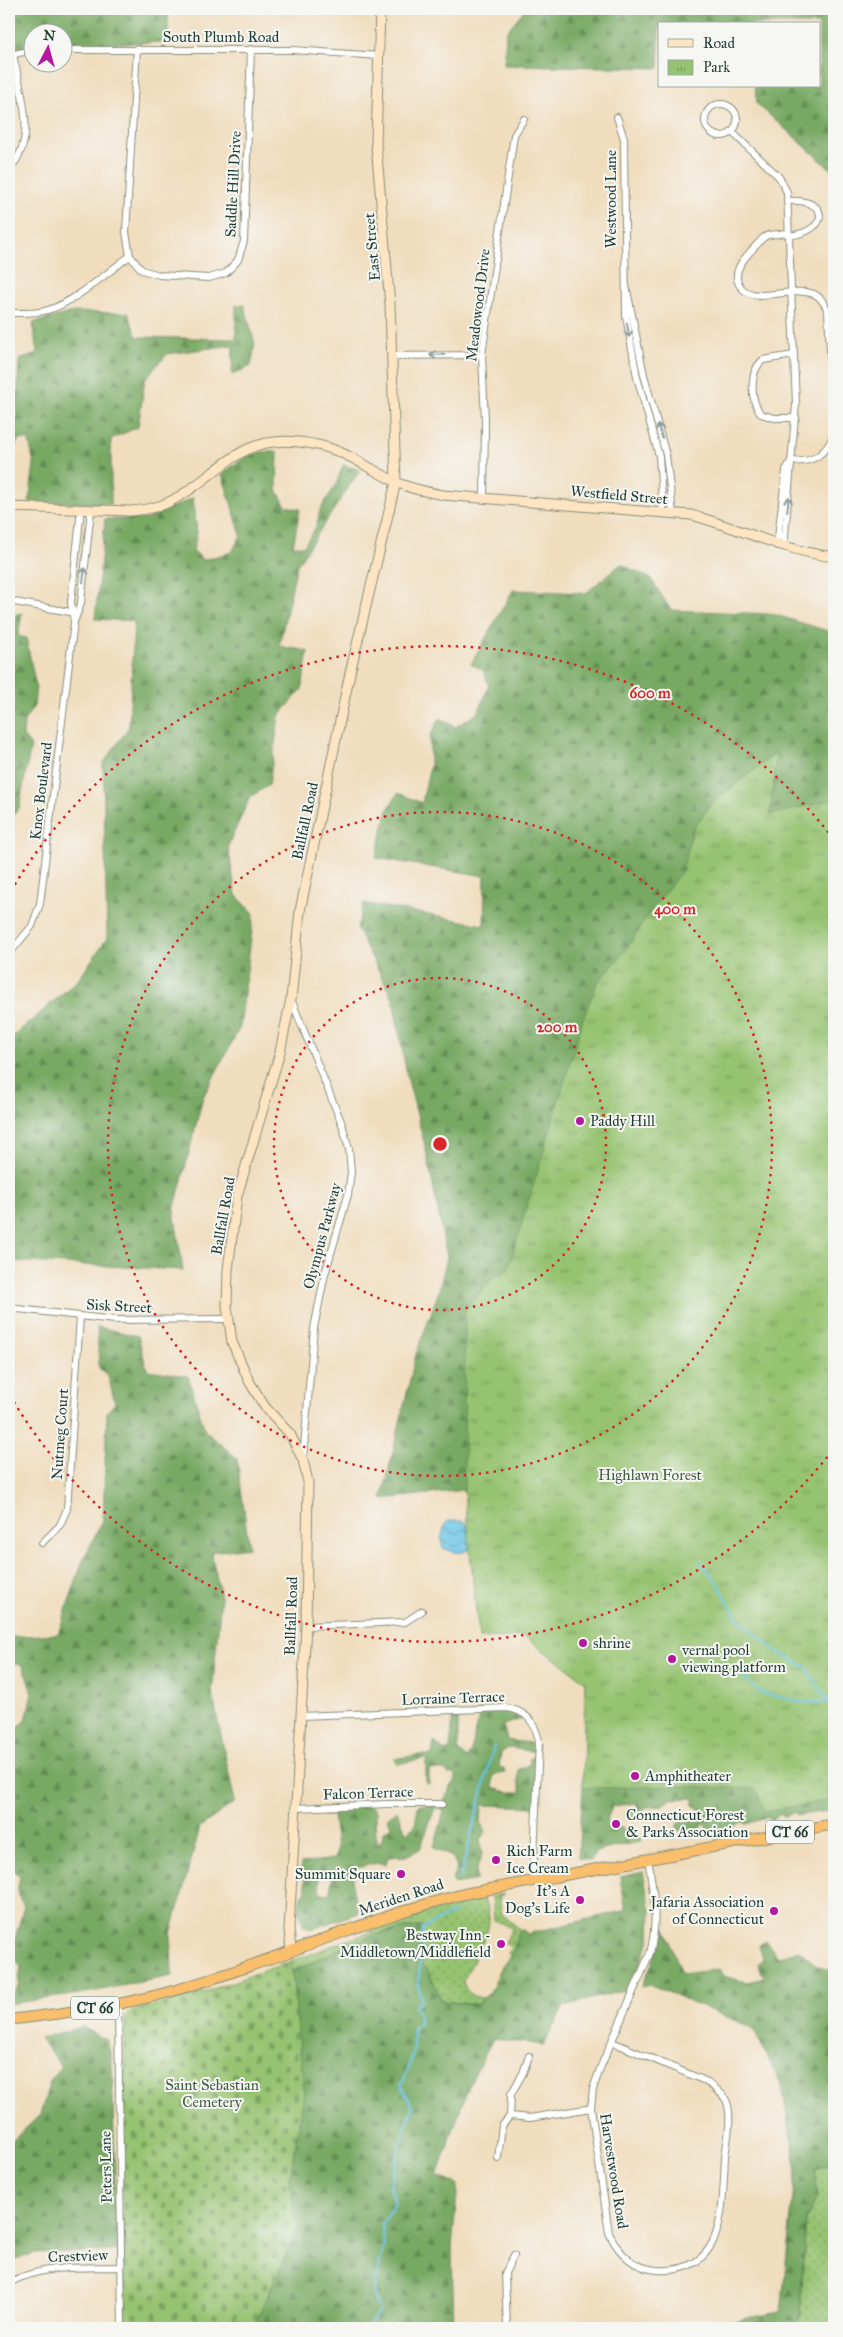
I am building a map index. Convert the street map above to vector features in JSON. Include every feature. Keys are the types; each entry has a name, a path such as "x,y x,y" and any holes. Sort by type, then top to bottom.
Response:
{"highway":[{"name":"Meriden Road","path":"9,2020 118,2004 175,1990 423,1904 533,1880 834,1824"}],"main road":[{"name":"East Street","path":"380,9 376,144 393,356 396,482"},
{"name":"Westfield Street","path":"9,506 131,511 160,506 187,491 231,456 254,447 276,442 297,441 341,451 396,482 429,493 668,512 717,522 780,546 807,554 834,557"},
{"name":"Ballfall Road","path":"291,1950 289,1929 306,1626 308,1482 303,1460 290,1434 264,1407 249,1381 232,1342 228,1320 228,1270 237,1196 280,1052 291,999 300,911 350,674 396,482"}],"street":[{"path":"9,312 29,314 47,310 64,303 130,256 126,232 137,49"},
{"name":"South Plumb Road","path":"72,50 251,49 324,51 379,56"},
{"name":"Saddle Hill Drive","path":"130,256 142,270 159,275 209,278 226,273 238,260 244,240 251,49"},
{"path":"9,169 18,160 25,140 25,126 11,55"},
{"path":"717,105 732,108 737,123 732,132 717,136 708,130 705,120 708,110 717,105"},
{"name":"Westwood Lane","path":"617,117 624,139 626,316 641,376 668,512"},
{"name":"Meadowood Drive","path":"484,497 485,421 482,355 514,136 524,119"},
{"path":"732,132 783,182 787,201 796,418 791,461 786,470 780,546"},
{"path":"787,201 805,201 813,204 818,209 820,218 817,226 811,231 789,235 768,235 763,238 740,265 736,273 737,282 742,290 752,295 791,292 813,293 825,303 828,311 834,426 831,441 820,455 803,463 791,461"},
{"path":"393,356 482,355"},
{"path":"794,355 763,360 754,371 753,380 754,402 761,414 774,418 796,418"},
{"name":"Westwood Lane","path":"641,376 666,455 668,512"},
{"path":"658,456 666,455"},
{"name":"Knox Boulevard","path":"75,613 71,602 81,509"},
{"name":"Knox Boulevard","path":"9,954 32,926 40,904 75,613 81,603 92,510"},
{"path":"9,602 75,613"},
{"name":"Olympus Parkway","path":"291,999 342,1124 351,1172 348,1195 325,1274 314,1328 303,1460"},
{"name":"Sisk Street","path":"9,1308 80,1317 146,1321 228,1320"},
{"name":"Nutmeg Court","path":"42,1543 60,1525 67,1509 80,1317"},
{"path":"306,1626 405,1622 422,1611"},
{"name":"Lorraine Terrace","path":"300,1716 506,1708 524,1713 533,1722 540,1740 533,1880"},
{"name":"Falcon Terrace","path":"296,1808 387,1804 442,1804"},
{"path":"612,2042 650,1952 654,1938 656,1912 648,1858"},
{"name":"Peters Lane","path":"118,2004 122,2328"},
{"name":"Harvestwood Road","path":"612,2042 703,2080 716,2088 726,2101 728,2120 721,2218 718,2234 707,2251 691,2265 670,2271 651,2270 632,2262 617,2250 609,2233 591,2108 593,2089 612,2042"},
{"path":"498,2158 502,2126 510,2116 511,2094 523,2073 529,2056"},
{"path":"510,2116 530,2118 591,2108"},
{"path":"507,2328 505,2273 514,2255"},
{"name":"Crestview","path":"9,2283 24,2275 45,2269 121,2267"}],"green space":[{"path":"9,9 168,9 168,42 72,45 72,22 22,22 22,48 9,51"},
{"path":"525,9 754,9 756,11 794,14 799,9 834,9 834,172 757,104 755,88 820,88 820,22 658,22 658,68 504,65 506,32"},
{"path":"244,304 255,344 251,366 232,375 233,345 167,354 145,379 138,427 111,439 111,504 29,502 34,464 29,440 19,439 9,456 9,423 16,422 19,360 37,354 33,323 73,312 128,313 137,337 236,339 236,305"},
{"path":"262,452 278,452 277,490 286,506 300,509 293,546 304,546 316,527 320,510 336,485 343,465 360,470 297,565 279,646 308,651 302,689 279,716 269,785 250,797 228,846 236,895 254,913 240,1027 203,1097 174,1211 183,1270 9,1261 9,1040 78,980 107,938 103,764 129,727 134,621 95,619 105,519 147,519 193,498 197,533 193,550 203,560 232,552 241,535 222,474 245,457"},
{"name":"Highlawn Forest","path":"621,564 651,579 671,610 773,614 831,632 834,625 834,1810 801,1815 797,1815 795,1812 784,1817 780,1814 771,1822 769,1817 746,1824 742,1822 728,1829 724,1827 708,1828 703,1823 699,1831 692,1831 688,1834 677,1829 677,1825 681,1822 701,1821 702,1811 693,1805 693,1798 670,1799 663,1806 647,1807 634,1820 627,1818 625,1813 637,1809 637,1803 613,1806 608,1816 607,1827 624,1828 627,1836 641,1838 640,1842 601,1850 595,1853 591,1861 578,1858 583,1788 585,1681 524,1636 479,1638 464,1490 382,1499 416,1354 438,1294 447,1257 426,1150 407,1076 393,999 357,929 364,903 484,925 485,876 376,858 388,809 398,793 422,803 430,765 430,736 440,718 455,727 478,713 489,685 483,670 471,664 513,590 586,593"},
{"path":"22,613 18,636 26,638 36,687 34,706 24,721 23,736 31,746 19,808 9,820 9,628 13,626 16,614"},
{"name":"Highlawn Forest","path":"777,752 770,815 834,799 834,1799 765,1812 756,1789 681,1786 583,1788 585,1681 524,1636 479,1638 464,1490 465,1310 494,1276 508,1270 583,1019 596,985 626,950 651,910 682,871 693,829 711,804"},
{"path":"97,1327 138,1336 147,1370 188,1376 205,1431 237,1458 249,1547 211,1552 221,1597 212,1693 235,1802 200,1827 171,1934 172,1976 86,1993 9,2004 9,1999 18,1987 21,1967 14,1957 15,1939 24,1906 17,1891 20,1876 9,1867 9,1734 26,1721 32,1692 22,1665 9,1663 9,1637 58,1634 83,1560 103,1520 107,1412 115,1403 108,1376 99,1368"},
{"path":"9,1360 16,1360 9,1504"},
{"path":"478,1711 508,1711 519,1714 522,1719 503,1725 507,1740 537,1744 537,1752 508,1748 501,1753 499,1767 504,1768 505,1773 493,1775 493,1788 508,1792 522,1792 518,1782 519,1769 529,1765 530,1758 537,1754 536,1807 482,1805 481,1824 486,1832 480,1839 482,1854 476,1871 477,1880 455,1884 452,1879 457,1868 453,1858 434,1847 444,1811 435,1808 420,1849 406,1856 388,1857 386,1864 378,1863 355,1868 352,1885 359,1913 311,1929 304,1927 299,1904 306,1891 304,1878 319,1878 320,1893 329,1894 333,1875 300,1875 301,1863 335,1859 336,1843 333,1815 324,1815 322,1809 371,1806 377,1812 375,1815 376,1845 382,1840 383,1832 392,1827 387,1818 397,1810 406,1833 415,1826 418,1805 442,1804 454,1782 455,1774 448,1774 445,1770 429,1769 429,1784 426,1784 426,1758 397,1764 394,1759 432,1755 434,1741 444,1751 450,1749 453,1715 458,1714 458,1751 467,1759 472,1749 475,1729 479,1719"},
{"path":"643,1872 651,1910 650,1940 630,1989 564,2006 544,2045 493,2039 469,2085 437,2176 458,2184 452,2247 454,2328 253,2328 299,2227 289,2183 304,2092 292,1972 350,1944 382,1933 423,1926 419,1963 428,1970 442,2001 477,2005 490,1993 501,1968 514,1951 518,1932 523,1929 527,1934 626,1910 620,1877"},
{"path":"504,1894 499,1897 502,1914 521,1930 518,1932 514,1951 510,1956 508,1953 511,1947 505,1943 512,1928 494,1920 492,1896"},
{"path":"483,1899 487,1906 489,1913 488,1926 478,1952 471,1953 471,1958 475,1958 463,1981 470,1993 483,1998 478,2005 442,2001 428,1970 419,1964 423,1926 382,1933 350,1944 292,1972 291,1961 422,1913"},
{"path":"664,1925 682,1974 719,1969 723,1976 747,1982 764,1978 758,1963 763,1959 759,1945 766,1941 778,1957 799,1950 819,1967 834,1971 834,2162 815,2169 818,2197 806,2218 800,2316 793,2328 650,2328 701,2326 781,2312 796,2166 782,2086 753,2028 651,1985 642,1987 660,1944"},
{"name":"Saint Sebastian Cemetery","path":"291,1961 304,2092 289,2183 299,2227 253,2328 124,2328 121,2088 125,2067 125,2016 131,2011 199,1994"},
{"path":"82,2027 107,2040 112,2060 117,2251 32,2253 9,2264 9,2144 40,2115 50,2081 61,2066 40,2038"},
{"path":"834,2162 834,2328 793,2328 800,2316 806,2218 818,2197 815,2169"}],"water":[{"path":"448,1521 463,1521 468,1527 469,1549 459,1553 443,1548 441,1540 445,1524"}],"waterway":[{"path":"700,1561 719,1585 737,1618 777,1652 806,1667 828,1702 834,1703"},
{"path":"734,1669 761,1693 800,1702 828,1702"},
{"path":"460,1878 494,1746"},
{"path":"367,2328 380,2311 373,2292 384,2245 382,2223 395,2203 390,2185 405,2127 413,2108 401,2085 412,2057 413,2028 419,2024 419,2014 415,2005 422,2000 418,1986 423,1928 455,1912"}],"place":[{"name":"Paddy Hill","path":"580,1121"},
{"name":"shrine","path":"583,1643"},
{"name":"vernal pool viewing platform","path":"672,1659"},
{"name":"Amphitheater","path":"635,1776"},
{"name":"Connecticut Forest & Parks Association","path":"616,1824"},
{"name":"Rich Farm Ice Cream","path":"496,1860"},
{"name":"Summit Square","path":"401,1874"},
{"name":"It's A Dog's Life","path":"580,1900"},
{"name":"Jafaria Association of Connecticut","path":"774,1911"},
{"name":"Bestway Inn - Middletown/Middlefield","path":"501,1944"}]}
